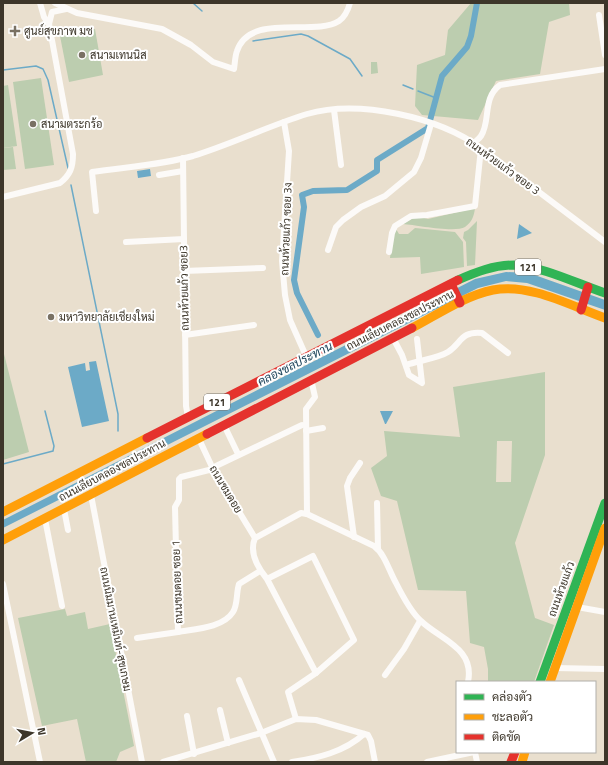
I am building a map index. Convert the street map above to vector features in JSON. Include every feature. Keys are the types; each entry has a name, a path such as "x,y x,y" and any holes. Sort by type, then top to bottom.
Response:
{"main road":[{"name":"ถนนเลียบคลองชลประทาน","path":"3,512 306,356 452,286 477,271 500,266 515,265 543,271 588,289 605,293"},
{"path":"452,286 459,301"},
{"name":"ถนนเลียบคลองชลประทาน","path":"3,540 199,439 311,379 393,338 459,301 494,290 516,289 581,307 605,318"},
{"path":"581,307 588,289"},
{"name":"ถนนห้วยแก้ว","path":"550,681 605,503"},
{"name":"ถนนห้วยแก้ว","path":"540,681 605,528"}],"street":[{"path":"3,197 60,183 72,170 74,154 49,24 44,17 40,3"},
{"path":"55,3 67,9 102,19 162,29 186,42 213,62 234,69 237,50 243,41 252,33 271,28 328,26 339,20 346,13 350,3"},
{"path":"49,24 52,12 67,9"},
{"path":"599,15 605,55"},
{"path":"474,143 482,135 490,98 494,89 500,85 605,69"},
{"path":"334,110 341,165"},
{"name":"ถนนห้วยแก้ว ซอย 3","path":"96,211 92,172 182,158 309,114 334,110 388,112 428,123 474,143 605,242"},
{"name":"ถนนห้วยแก้ว ซอย 3ง","path":"284,122 288,151 282,261 285,295 290,320 306,356"},
{"path":"328,250 336,227 343,220 360,207 385,196 414,172 421,158 428,123"},
{"path":"389,252 392,233 395,226 411,216 427,215 475,206 481,148"},
{"name":"ถนนห้วยแก้ว ซอย3","path":"182,158 186,406 188,417"},
{"path":"160,175 183,171"},
{"path":"126,242 184,239"},
{"path":"184,270 263,268"},
{"path":"185,335 254,325"},
{"path":"406,364 448,352 464,336 478,333 482,333 508,353"},
{"path":"393,338 406,364 409,375 422,383 417,339"},
{"path":"307,514 306,408 315,397 311,379"},
{"path":"224,425 238,454"},
{"path":"215,467 238,454 302,425"},
{"path":"306,431 323,428"},
{"name":"ถนนชมดอย","path":"199,439 255,538"},
{"path":"354,537 347,486 350,478 360,463"},
{"name":"ถนนชมดอย ซอย 1","path":"215,467 181,477 180,480 179,500 175,507 178,632 200,628 224,620 233,612 239,584 260,571"},
{"name":"ถนนนิมมานเหมินท์-สุขเกษม","path":"90,495 142,762"},
{"path":"377,503 378,549 396,584 420,621 460,650 467,658 470,669 468,681"},
{"path":"64,509 68,530"},
{"path":"316,673 267,579 260,571 253,552 253,542 255,538 297,515 307,514 378,549"},
{"path":"45,519 62,606"},
{"path":"267,579 313,556 354,640 316,673 288,692 296,719"},
{"path":"3,584 40,762"},
{"path":"573,605 605,612"},
{"path":"385,675 404,650 420,621"},
{"path":"137,638 178,632"},
{"path":"555,668 605,669"},
{"path":"239,680 274,762"},
{"path":"220,710 228,743"},
{"path":"187,716 194,754"},
{"path":"163,762 261,733 296,719 316,720 368,735 371,741 375,762"},
{"path":"292,762 333,752 356,741 364,734"},
{"path":"427,762 469,753"}],"green space":[{"path":"471,3 569,3 570,15 549,22 540,74 496,81 478,120 422,115 415,106 417,65 445,55 448,30"},
{"name":"สนามเทนนิส","path":"95,29 103,75 69,82 60,36"},
{"path":"371,62 377,62 378,73 371,74"},
{"name":"สนามตระกร้อ","path":"41,78 54,165 25,169 13,82"},
{"path":"8,85 17,146 3,148 3,86"},
{"path":"13,147 16,169 3,170 3,148"},
{"path":"475,208 471,221 465,227 460,229 444,229 403,224 416,216 428,219"},
{"path":"477,221 475,265 467,266 466,242 463,238 464,232"},
{"path":"415,228 455,232 463,242 464,267 421,274 420,257 390,258 393,233 396,229 399,234 408,234"},
{"path":"3,350 29,452 3,460"},
{"path":"545,372 545,455 515,543 535,618 554,625 534,681 488,681 488,669 484,647 470,643 466,591 418,590 397,501 381,496 371,468 387,456 384,431 460,437 453,387","holes":["497,441 512,441 511,482 496,482"]},
{"path":"65,609 67,616 85,612 88,629 110,624 134,746 120,752 116,762 86,762 77,719 42,726 18,618"}],"water":[{"path":"150,169 151,176 138,178 137,171"},
{"path":"519,224 532,233 517,239"},
{"path":"506,272 529,273 605,300 605,310 527,283 506,281 478,288 3,528 3,520 475,279"},
{"path":"96,361 109,421 82,427 68,367 85,363 86,371 90,370 89,362"},
{"path":"380,411 393,411 386,424 385,424"}],"waterway":[{"path":"193,3 202,11"},
{"path":"318,335 297,293 294,280 304,207 302,195 313,191 347,190 377,171 377,160 428,128 442,76 467,47 471,36 477,3"},
{"path":"253,41 301,34 308,36 350,59 362,76"},
{"path":"3,70 36,66 43,69 48,80 68,168"},
{"path":"403,85 413,89"},
{"path":"418,91 436,98"},
{"path":"71,185 118,414 118,431"},
{"path":"3,464 53,451 54,446 45,411"}],"traffic: fast":[{"path":"458,280 499,266 514,265 525,266 548,272 605,293"},
{"path":"540,681 605,503"}],"traffic: slow":[{"path":"412,328 451,306 472,297 493,290 507,289 521,290 550,297 605,318"},
{"path":"3,540 207,434"},
{"path":"3,512 147,438"},
{"path":"550,681 605,528"},
{"path":"522,762 525,753"}],"traffic: jam":[{"path":"147,438 458,280"},
{"path":"451,284 460,303"},
{"path":"581,310 588,287"},
{"path":"207,434 412,328"},
{"path":"511,762 515,753"}],"place":[{"name":"ศูนย์สุขภาพ มช","path":"15,31"},
{"name":"สนามเทนนิส","path":"82,55"},
{"name":"สนามตระกร้อ","path":"33,124"},
{"name":"มหาวิทยาลัยเชียงใหม่","path":"51,317"}],"water label":[{"name":"คลองชลประทาน","path":"295,364"}]}
